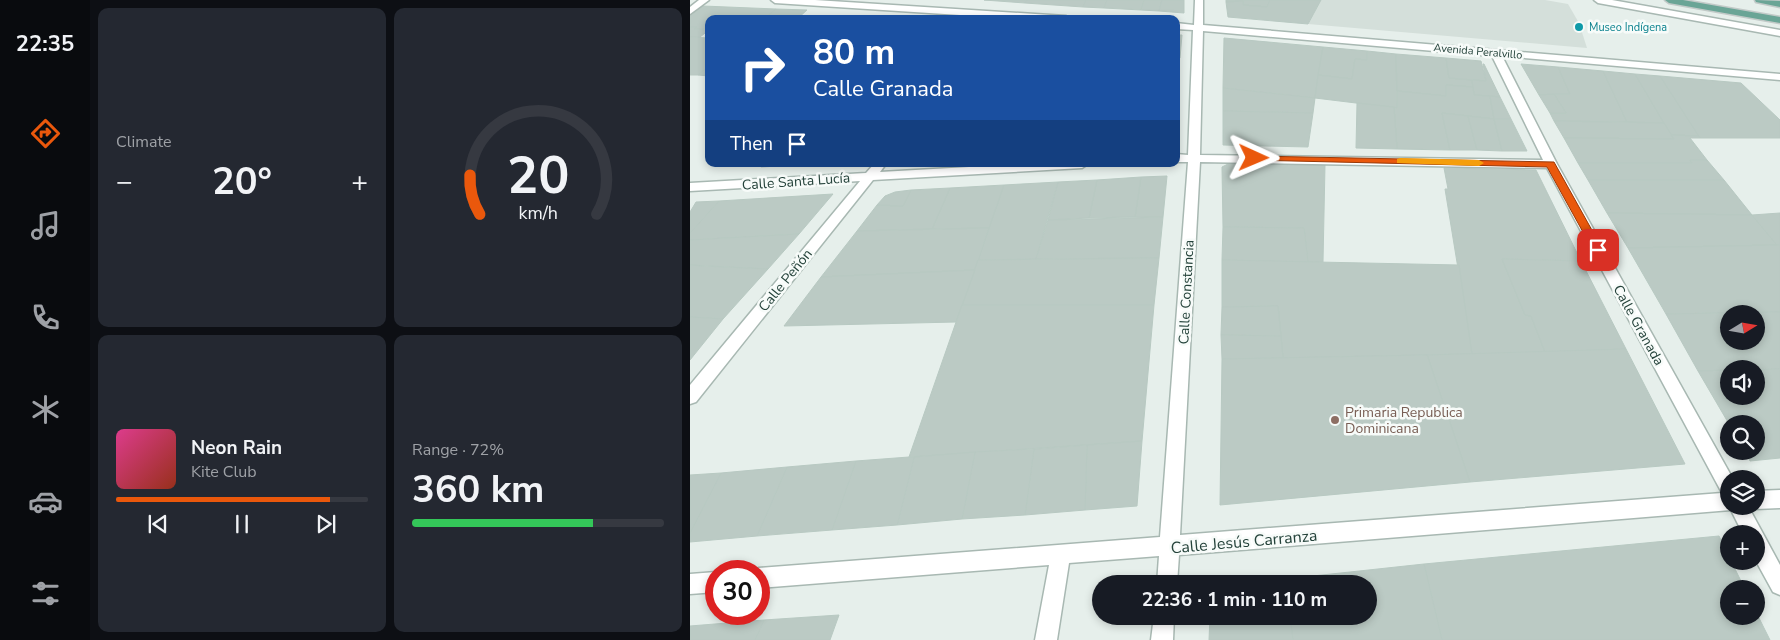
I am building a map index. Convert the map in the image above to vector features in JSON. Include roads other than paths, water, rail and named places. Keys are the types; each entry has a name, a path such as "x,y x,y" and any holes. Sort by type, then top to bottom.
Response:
{"main road":[{"path":"1669,0 1780,20"},
{"path":"1759,0 1780,4"}],"street":[{"path":"690,11 705,0"},
{"path":"775,0 893,8 970,10 994,15"},
{"name":"Calle Constancia","path":"1169,575 1194,157 1199,0"},
{"path":"1598,0 1780,33"},
{"path":"884,15 893,8"},
{"name":"Avenida Peralvillo","path":"1180,26 1780,77"},
{"name":"Calle Granada","path":"1495,52 1550,164 1720,473"},
{"path":"1180,158 1550,164"},
{"name":"Calle Peñón","path":"690,397 878,167"},
{"name":"Calle Santa Lucía","path":"690,187 1029,167"},
{"path":"1765,499 1780,498"},
{"name":"Calle Jesús Carranza","path":"770,577 1720,503"},
{"path":"1046,640 1061,554"},
{"path":"1765,557 1780,585"},
{"path":"690,584 705,583"},
{"path":"1162,640 1163,625"}],"place":[{"name":"Museo Indígena","path":"1579,27"},
{"name":"Primaria Republica Dominicana","path":"1335,420"}]}
